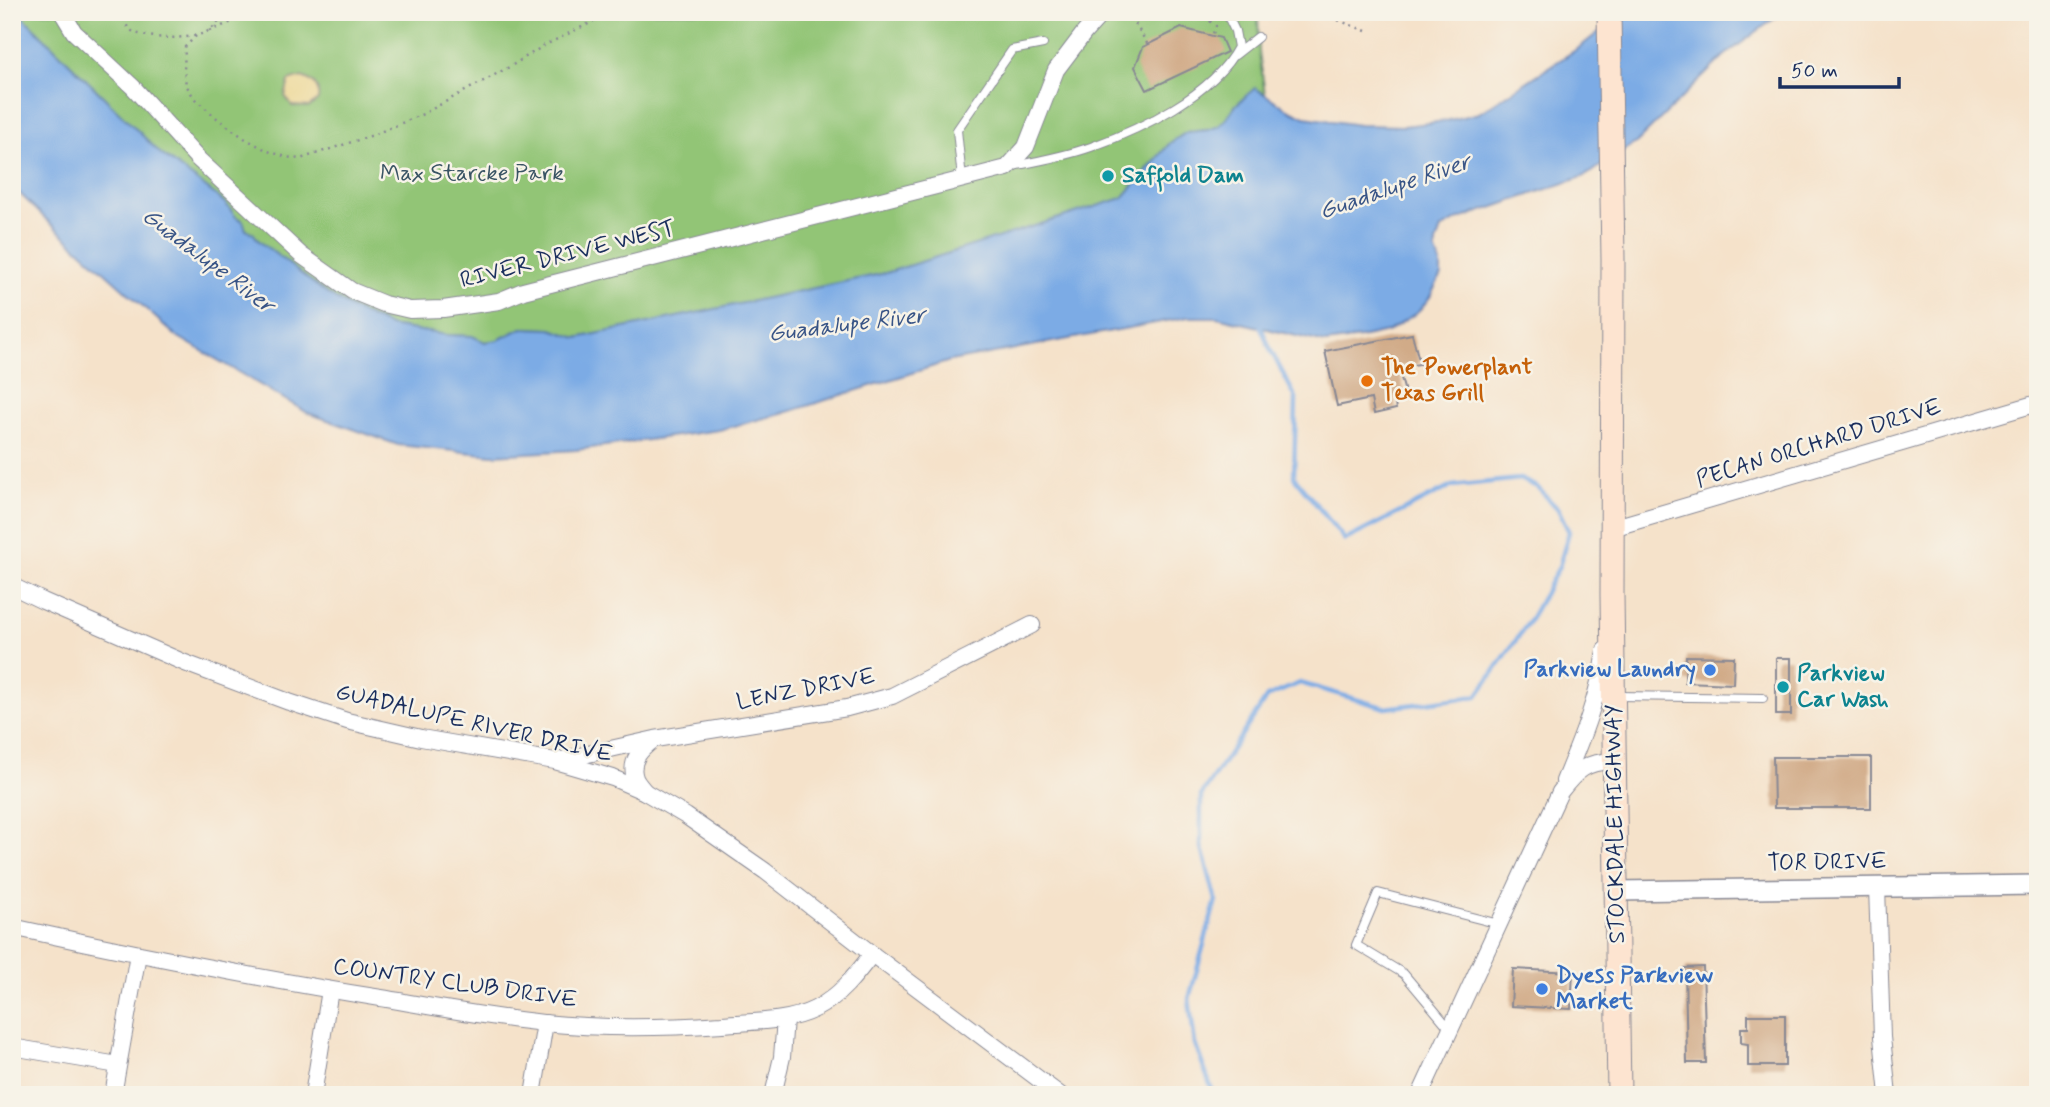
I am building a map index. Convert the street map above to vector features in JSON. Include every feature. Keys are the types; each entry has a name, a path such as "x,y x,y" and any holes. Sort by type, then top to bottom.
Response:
{"main road":[{"name":"STOCKDALE HIGHWAY","path":"1609,12 1612,595 1619,1095"}],"street":[{"name":"RIVER DRIVE WEST","path":"62,12 74,32 133,87 198,159 301,255 352,290 384,304 410,310 443,309 499,301 537,287 1007,168"},
{"path":"1007,168 1026,147 1056,70 1103,14"},
{"name":"PECAN ORCHARD DRIVE","path":"1612,528 2038,403"},
{"name":"GUADALUPE RIVER DRIVE","path":"12,586 185,663 347,721 421,738 555,761 614,778 645,792 686,816 765,871 1060,1095"},
{"path":"1420,1095 1560,792 1594,705 1605,653 1612,595"},
{"name":"LENZ DRIVE","path":"555,761 655,739 847,708 892,696 1032,625"},
{"path":"645,792 635,778 634,762 641,749 655,739"},
{"path":"1560,792 1584,766 1603,761 1615,762"},
{"name":"TOR DRIVE","path":"1617,891 2038,885"},
{"path":"1877,887 1882,1037 1888,1095"},
{"name":"COUNTRY CLUB DRIVE","path":"12,927 330,990 545,1023 629,1027 698,1026 785,1019 815,1009 839,993 872,954"},
{"path":"113,1095 138,954"},
{"path":"313,1095 330,990"},
{"path":"773,1095 782,1057 785,1019"},
{"path":"533,1095 545,1023"},
{"path":"12,1047 118,1065"}],"lane":[{"path":"1226,12 1235,31 1238,47 1233,57"},
{"path":"1007,168 1090,148 1144,126 1196,93 1258,37 1245,36 1235,31"},
{"path":"962,179 957,130 1012,50 1042,44"},
{"path":"1614,696 1763,698"},
{"path":"1450,1029 1404,974 1356,945 1378,894 1499,924"}],"path":[{"path":"123,12 125,25 134,33 152,37 196,36 258,12"},
{"path":"208,31 228,12"},
{"path":"196,36 185,47 184,70 186,85 195,100 244,138 268,151 300,159 373,135 423,114 545,45 613,12"},
{"path":"1128,12 1148,45"},
{"path":"1199,12 1216,26 1212,36"},
{"path":"1325,15 1366,31"}],"green space":[{"name":"Max Starcke Park","path":"18,12 1258,12 1259,52 1265,94 1255,89 1236,105 1219,126 1187,132 1170,143 1123,198 886,273 577,338 551,329 522,328 498,340 484,342 472,336 389,326 326,293 246,230 243,221 236,217 225,203 160,153"}],"sand":[{"path":"302,77 310,80 318,91 318,100 309,107 292,106 285,96 289,81"}],"water":[{"name":"Guadalupe River","path":"12,12 18,12 160,153 225,203 236,217 243,221 246,230 326,293 389,326 472,336 485,342 498,340 522,328 551,329 577,338 886,273 1123,198 1170,143 1187,132 1219,126 1236,105 1255,88 1305,117 1359,125 1404,126 1446,121 1479,113 1580,47 1624,12 1783,12 1724,56 1637,142 1585,176 1459,219 1441,229 1436,252 1441,265 1441,275 1430,297 1418,312 1387,332 1326,343 1217,317 1188,317 950,361 791,411 719,430 576,450 493,455 398,445 308,413 175,335 50,223 12,186"}],"building":[{"path":"1181,28 1221,38 1227,52 1147,90 1135,67 1143,47"},
{"name":"The Powerplant Texas Grill","path":"1412,334 1420,364 1398,367 1406,396 1394,398 1396,409 1374,414 1371,399 1337,406 1325,351"},
{"name":"Parkview Laundry","path":"1686,656 1734,657 1733,684 1685,682"},
{"name":"Parkview Car Wash","path":"1776,658 1791,658 1791,715 1776,715"},
{"path":"1773,757 1871,757 1871,808 1774,808"},
{"path":"1703,967 1706,1063 1687,1063 1685,968"},
{"name":"Dyess Parkview Market","path":"1513,969 1573,972 1571,1009 1511,1006"},
{"path":"1748,1015 1785,1015 1785,1066 1748,1066 1748,1044 1741,1043 1741,1028 1748,1028"}],"waterway":[{"path":"1214,1095 1195,1044 1189,999 1216,900 1201,845 1201,796 1267,697 1300,683 1386,708 1477,696 1528,623 1559,567 1569,532 1558,509 1537,487 1520,479 1452,486 1345,540 1294,477 1296,398 1260,325"}],"place":[{"name":"Saffold Dam","path":"1108,176"},
{"name":"The Powerplant Texas Grill","path":"1367,381"},
{"name":"Parkview Laundry","path":"1710,670"},
{"name":"Parkview Car Wash","path":"1783,687"},
{"name":"Dyess Parkview Market","path":"1542,989"}]}
